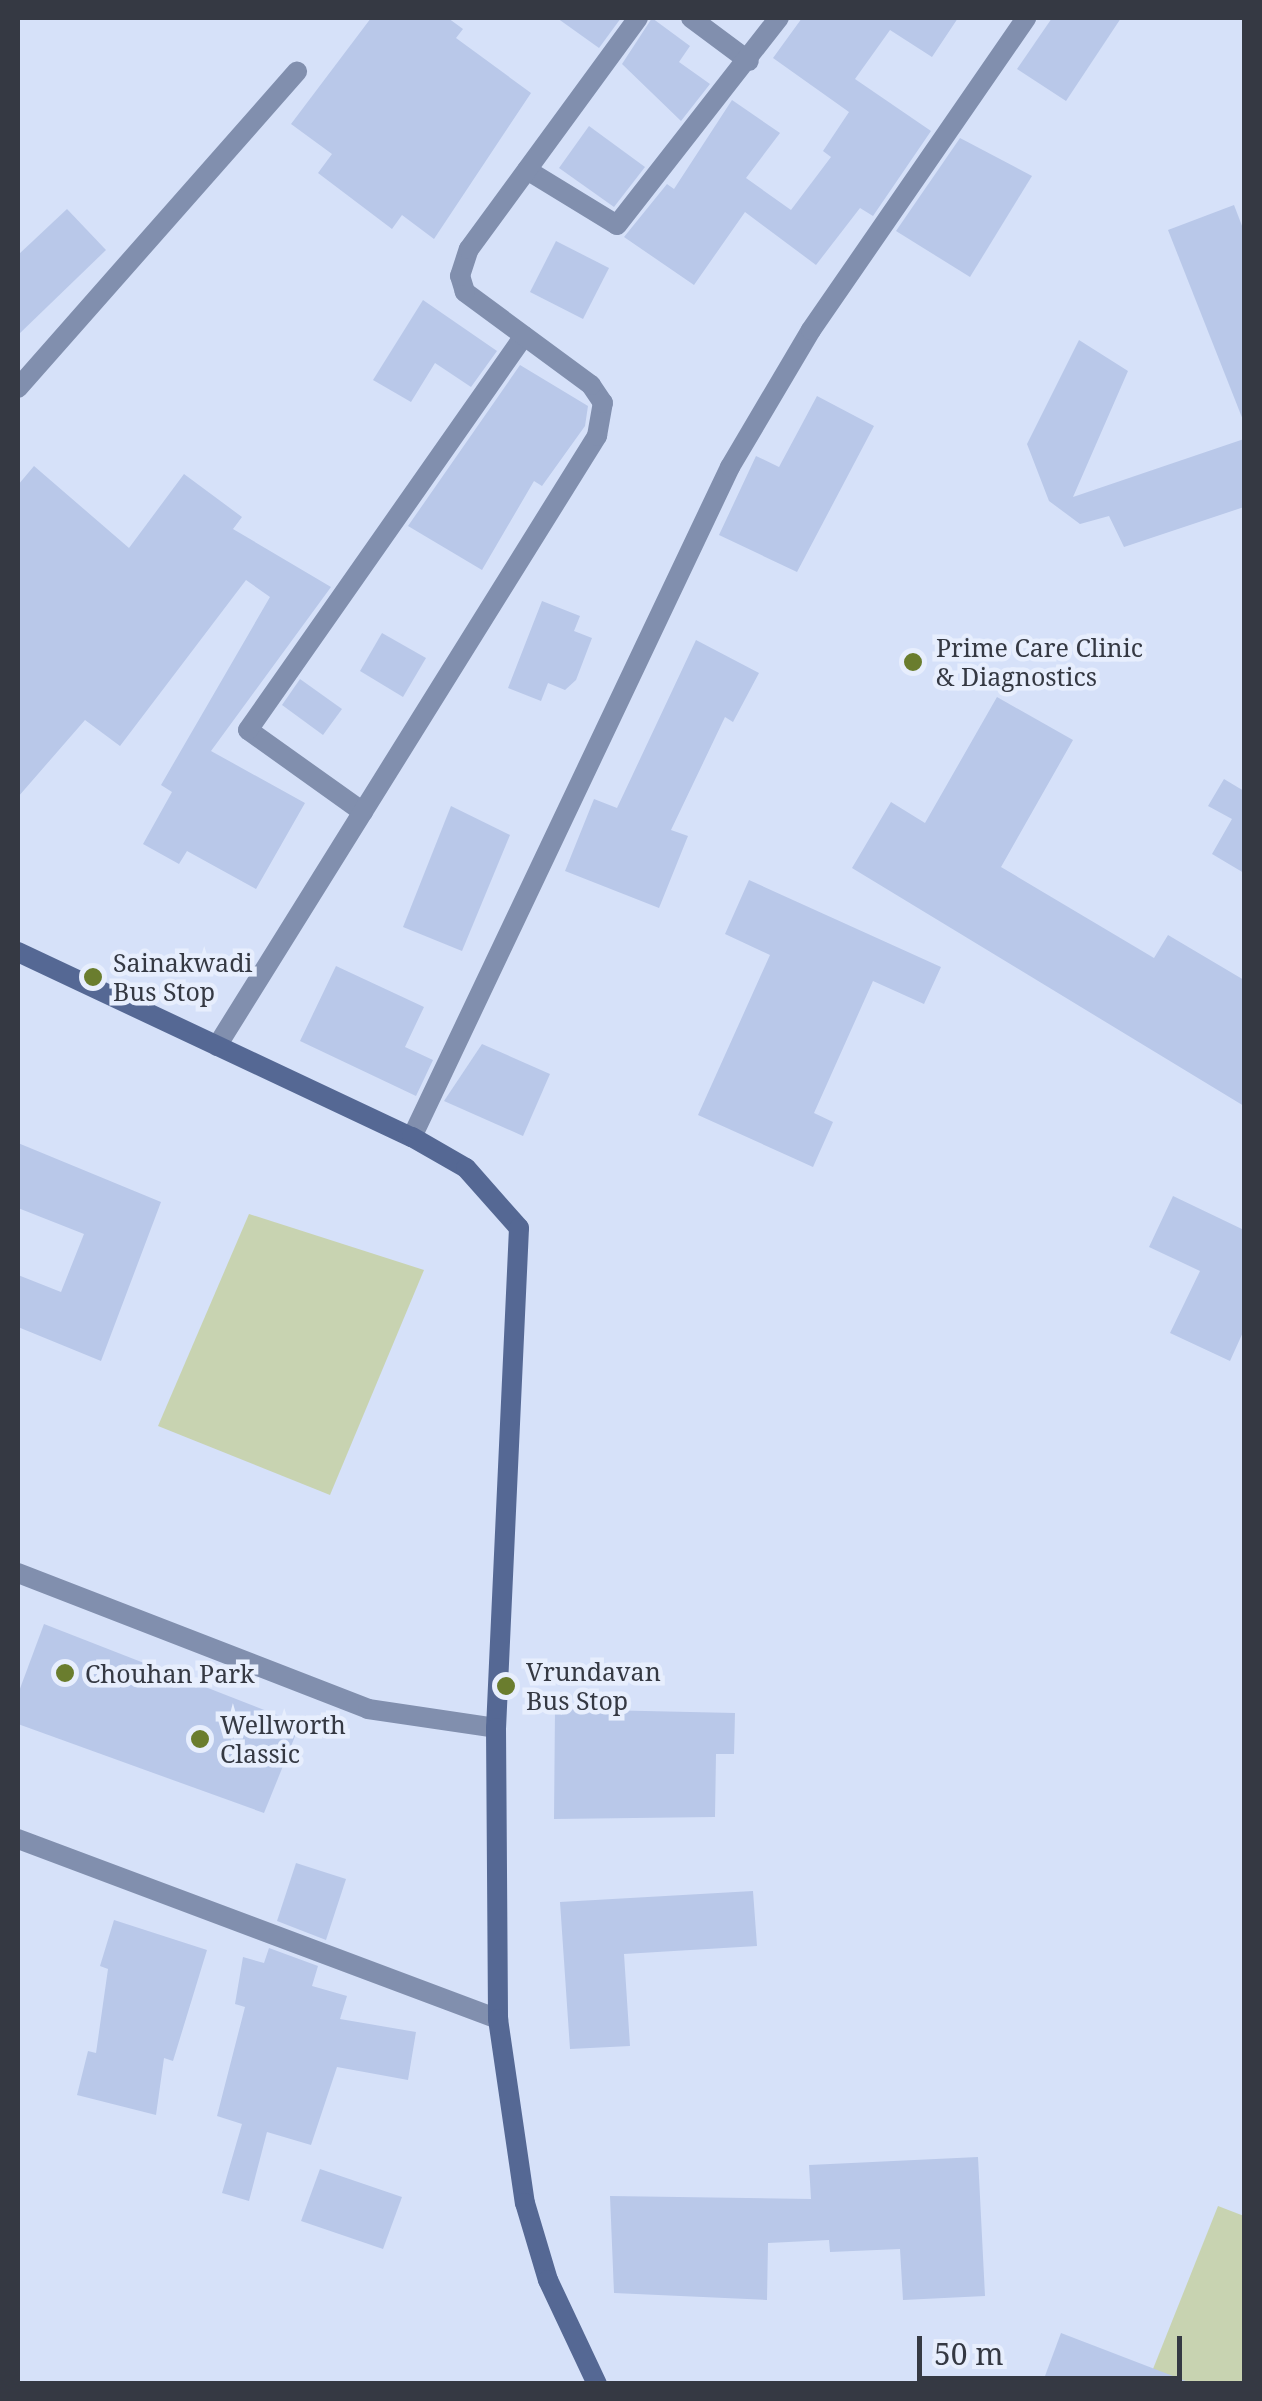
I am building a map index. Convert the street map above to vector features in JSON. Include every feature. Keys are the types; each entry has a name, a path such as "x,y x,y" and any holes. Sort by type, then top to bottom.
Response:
{"street":[{"path":"217,1046 602,420 591,385 465,292 460,276 527,170 638,18"},
{"path":"691,18 749,61"},
{"path":"527,170 617,225 779,18"},
{"path":"412,1137 730,466 832,298 1026,18"},
{"path":"18,388 297,72"},
{"path":"362,812 248,730 524,336"},
{"path":"18,952 412,1137 466,1168 519,1228 496,1728 498,2019 526,2204 548,2280 597,2384"},
{"path":"18,1573 368,1709 496,1728"},
{"path":"18,1839 498,2019"}],"green space":[{"path":"249,1214 424,1270 330,1495 158,1426"},
{"path":"1218,2206 1244,2216 1244,2383 1147,2384"}],"building":[{"path":"371,18 448,18 463,29 456,38 531,93 434,239 402,215 392,229 318,173 332,154 291,124"},
{"path":"557,18 621,18 599,48"},
{"path":"652,18 690,46 679,62 710,84 681,121 622,64"},
{"path":"802,18 958,18 932,57 890,30 855,79 931,131 873,216 860,208 816,265 745,212 694,285 624,237 667,184 674,189 732,100 780,133 746,178 791,210 831,157 823,151 849,112 773,58"},
{"path":"1052,18 1121,18 1066,101 1017,69"},
{"path":"589,126 645,167 614,207 559,168"},
{"path":"960,138 1032,176 970,277 896,231"},
{"path":"1234,205 1244,231 1243,420 1168,230"},
{"path":"67,209 106,250 18,335 18,255"},
{"path":"556,241 609,268 583,319 530,292"},
{"path":"423,300 497,351 471,387 435,363 411,402 373,380"},
{"path":"1079,340 1128,371 1073,497 1244,439 1244,507 1124,547 1109,516 1080,524 1049,501 1027,444"},
{"path":"520,365 588,406 585,426 542,486 534,481 482,570 408,526"},
{"path":"817,396 874,426 797,572 719,535 756,456 779,467"},
{"path":"34,466 129,548 184,474 242,517 233,529 331,587 211,751 305,803 256,889 187,851 179,864 143,844 172,792 161,785 270,597 246,580 120,746 85,720 18,797 18,485"},
{"path":"542,601 580,616 574,631 592,638 576,680 565,690 548,683 541,701 508,688"},
{"path":"382,633 426,658 403,697 360,671"},
{"path":"696,640 759,673 733,722 725,717 671,830 688,836 659,908 565,871 594,799 617,808"},
{"path":"300,679 342,709 323,735 282,705"},
{"path":"997,697 1073,740 1001,867 1154,958 1168,935 1244,980 1244,1106 852,868 891,802 925,823"},
{"path":"1224,779 1244,791 1244,873 1212,854 1232,819 1208,806"},
{"path":"451,806 510,835 462,951 403,927"},
{"path":"749,880 941,967 924,1004 873,981 814,1113 833,1122 813,1167 698,1115 770,955 725,934"},
{"path":"336,966 424,1007 405,1047 433,1060 416,1096 300,1041"},
{"path":"482,1044 550,1074 523,1136 444,1101"},
{"path":"18,1143 161,1202 101,1361 18,1327 18,1275 61,1292 84,1234 18,1208"},
{"path":"1173,1196 1244,1230 1244,1330 1230,1361 1170,1333 1200,1271 1149,1247"},
{"name":"Wellworth Classic","path":"44,1624 300,1724 264,1813 18,1724 18,1694"},
{"path":"555,1709 735,1713 734,1754 716,1754 715,1817 554,1819"},
{"path":"296,1863 346,1879 326,1940 277,1921"},
{"path":"753,1891 757,1946 624,1954 630,2046 570,2049 560,1902"},
{"path":"114,1920 207,1950 173,2061 164,2058 156,2115 77,2095 88,2051 96,2053 108,1969 100,1966"},
{"path":"269,1948 318,1966 312,1986 347,1996 340,2019 416,2032 408,2080 337,2067 311,2145 267,2132 249,2201 222,2193 242,2124 217,2116 245,2007 235,2004 243,1957 264,1963"},
{"path":"978,2157 985,2296 903,2300 900,2249 830,2252 829,2240 768,2243 767,2300 614,2293 610,2196 811,2199 809,2165"},
{"path":"320,2169 402,2197 383,2249 301,2221"},
{"path":"1061,2333 1186,2381 1185,2384 1042,2384"}],"place":[{"name":"Prime Care Clinic & Diagnostics","path":"913,662"},
{"name":"Sainakwadi Bus Stop","path":"93,977"},
{"name":"Chouhan Park","path":"65,1673"},
{"name":"Vrundavan Bus Stop","path":"506,1686"},
{"name":"Wellworth Classic","path":"200,1739"}]}
